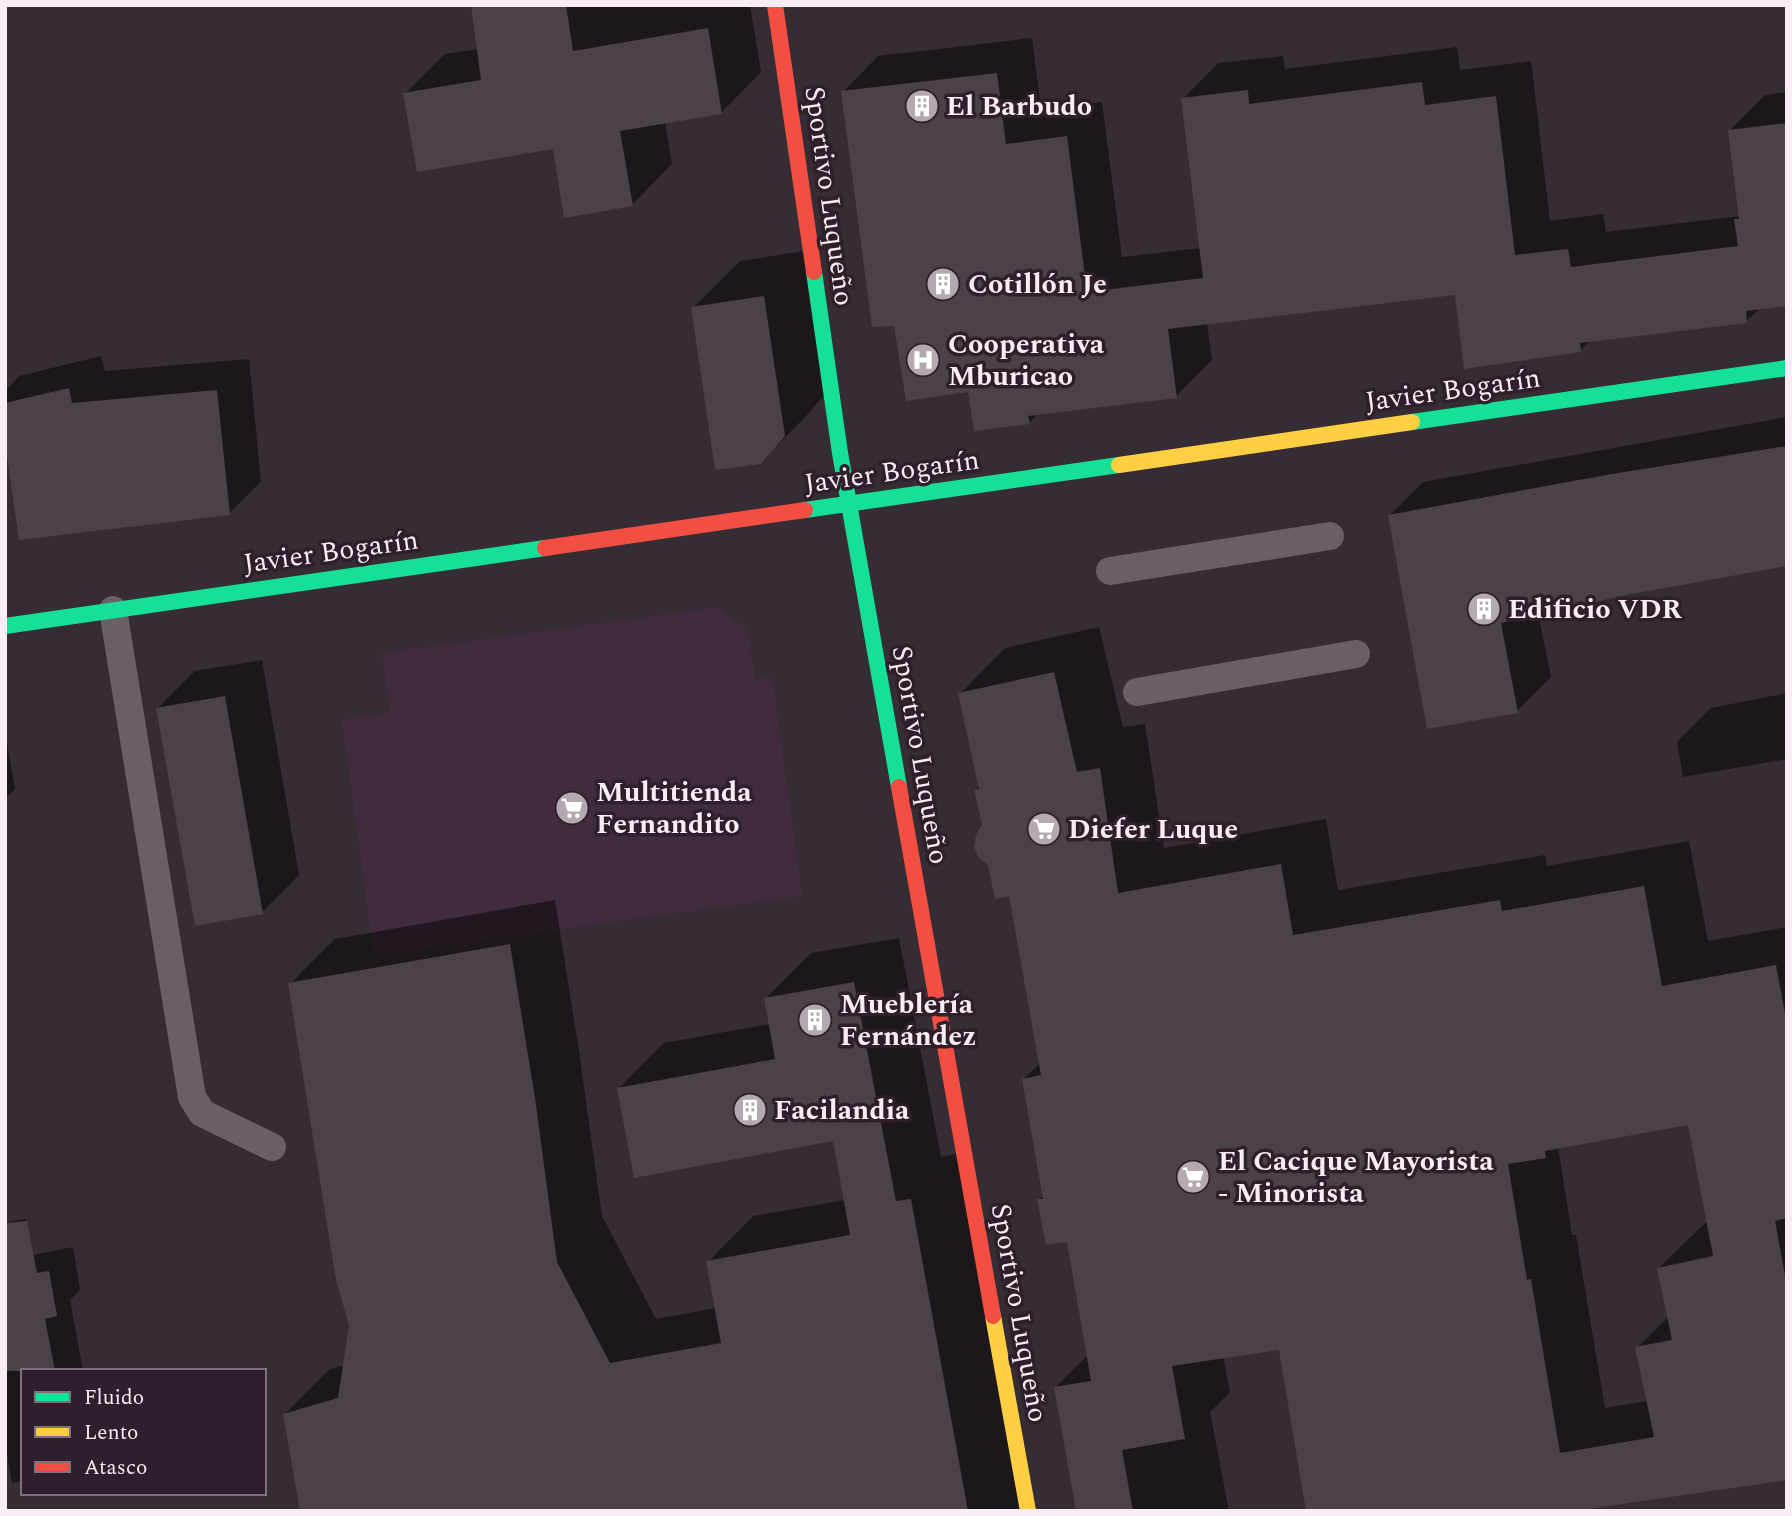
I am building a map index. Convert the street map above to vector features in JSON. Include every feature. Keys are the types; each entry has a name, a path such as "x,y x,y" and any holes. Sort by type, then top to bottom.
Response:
{"street":[{"name":"Sportivo Luqueño","path":"775,5 849,505 1028,1511"},
{"name":"Javier Bogarín","path":"5,626 1787,368"}],"lane":[{"path":"1110,571 1330,536"},
{"path":"113,610 192,1097 202,1113 272,1147"},
{"path":"1136,692 1356,654"}],"shaded area":[{"name":"Multitienda Fernandito","path":"719,607 748,630 755,680 772,677 802,896 374,955 342,720 390,713 382,653"}],"building":[{"path":"471,5 566,5 573,51 708,28 722,114 620,131 633,206 564,218 553,149 417,172 403,93 481,80"},
{"path":"997,73 1006,144 1067,136 1087,292 1203,278 1181,98 1248,90 1249,104 1422,82 1425,105 1496,96 1515,255 1568,249 1571,267 1738,246 1734,219 1739,219 1728,130 1787,123 1787,306 1746,311 1747,323 1580,343 1581,352 1464,369 1455,295 1168,329 1177,398 1028,416 1030,424 974,431 968,392 906,401 894,326 872,327 841,91"},
{"path":"764,296 785,436 761,464 715,470 691,307"},
{"path":"69,388 72,403 217,390 230,515 19,540 5,443 5,403"},
{"name":"Edificio VDR","path":"1787,446 1787,566 1626,595 1501,623 1518,713 1427,729 1388,515 1606,475"},
{"path":"1054,672 1077,772 1100,768 1118,893 1281,864 1293,935 1500,900 1502,911 1644,886 1662,986 1776,965 1787,1024 1787,1218 1775,1221 1787,1286 1787,1480 1575,1511 1306,1511 1279,1350 1172,1366 1185,1439 1122,1450 1133,1511 1076,1511 1054,1387 1091,1381 1067,1242 1046,1245 1037,1199 1043,1199 1022,1079 1041,1075 1009,896 995,899 988,865 979,858 974,847 982,824 974,790 979,789 958,693","holes":["1688,1125 1713,1256 1657,1268 1672,1340 1635,1347 1654,1437 1560,1453 1531,1279 1527,1280 1508,1164 1546,1158 1545,1151"]},
{"path":"225,696 263,914 195,926 156,708"},
{"path":"510,944 535,1098 557,1262 610,1363 721,1343 706,1261 850,1235 833,1141 634,1178 617,1088 775,1059 764,998 854,982 896,1201 911,1199 968,1511 300,1511 283,1414 338,1398 349,1325 336,1280 288,983"},
{"path":"27,1221 37,1273 49,1271 57,1316 45,1319 55,1369 5,1371 5,1223"}],"traffic: fast":[{"path":"814,272 840,453 899,787"},
{"path":"1412,422 1787,368"},
{"path":"805,510 1119,465"},
{"path":"5,626 545,548"}],"traffic: slow":[{"path":"1119,465 1412,422"},
{"path":"993,1316 1028,1511"}],"traffic: jam":[{"path":"775,5 814,272"},
{"path":"545,548 805,510"},
{"path":"899,787 993,1316"}],"place":[{"name":"El Barbudo","path":"922,106"},
{"name":"Cotillón Je","path":"943,284"},
{"name":"Cooperativa Mburicao","path":"923,360"},
{"name":"Edificio VDR","path":"1484,609"},
{"name":"Multitienda Fernandito","path":"572,808"},
{"name":"Diefer Luque","path":"1044,829"},
{"name":"Mueblería Fernández","path":"815,1020"},
{"name":"Facilandia","path":"750,1110"},
{"name":"El Cacique Mayorista - Minorista","path":"1193,1177"}]}
